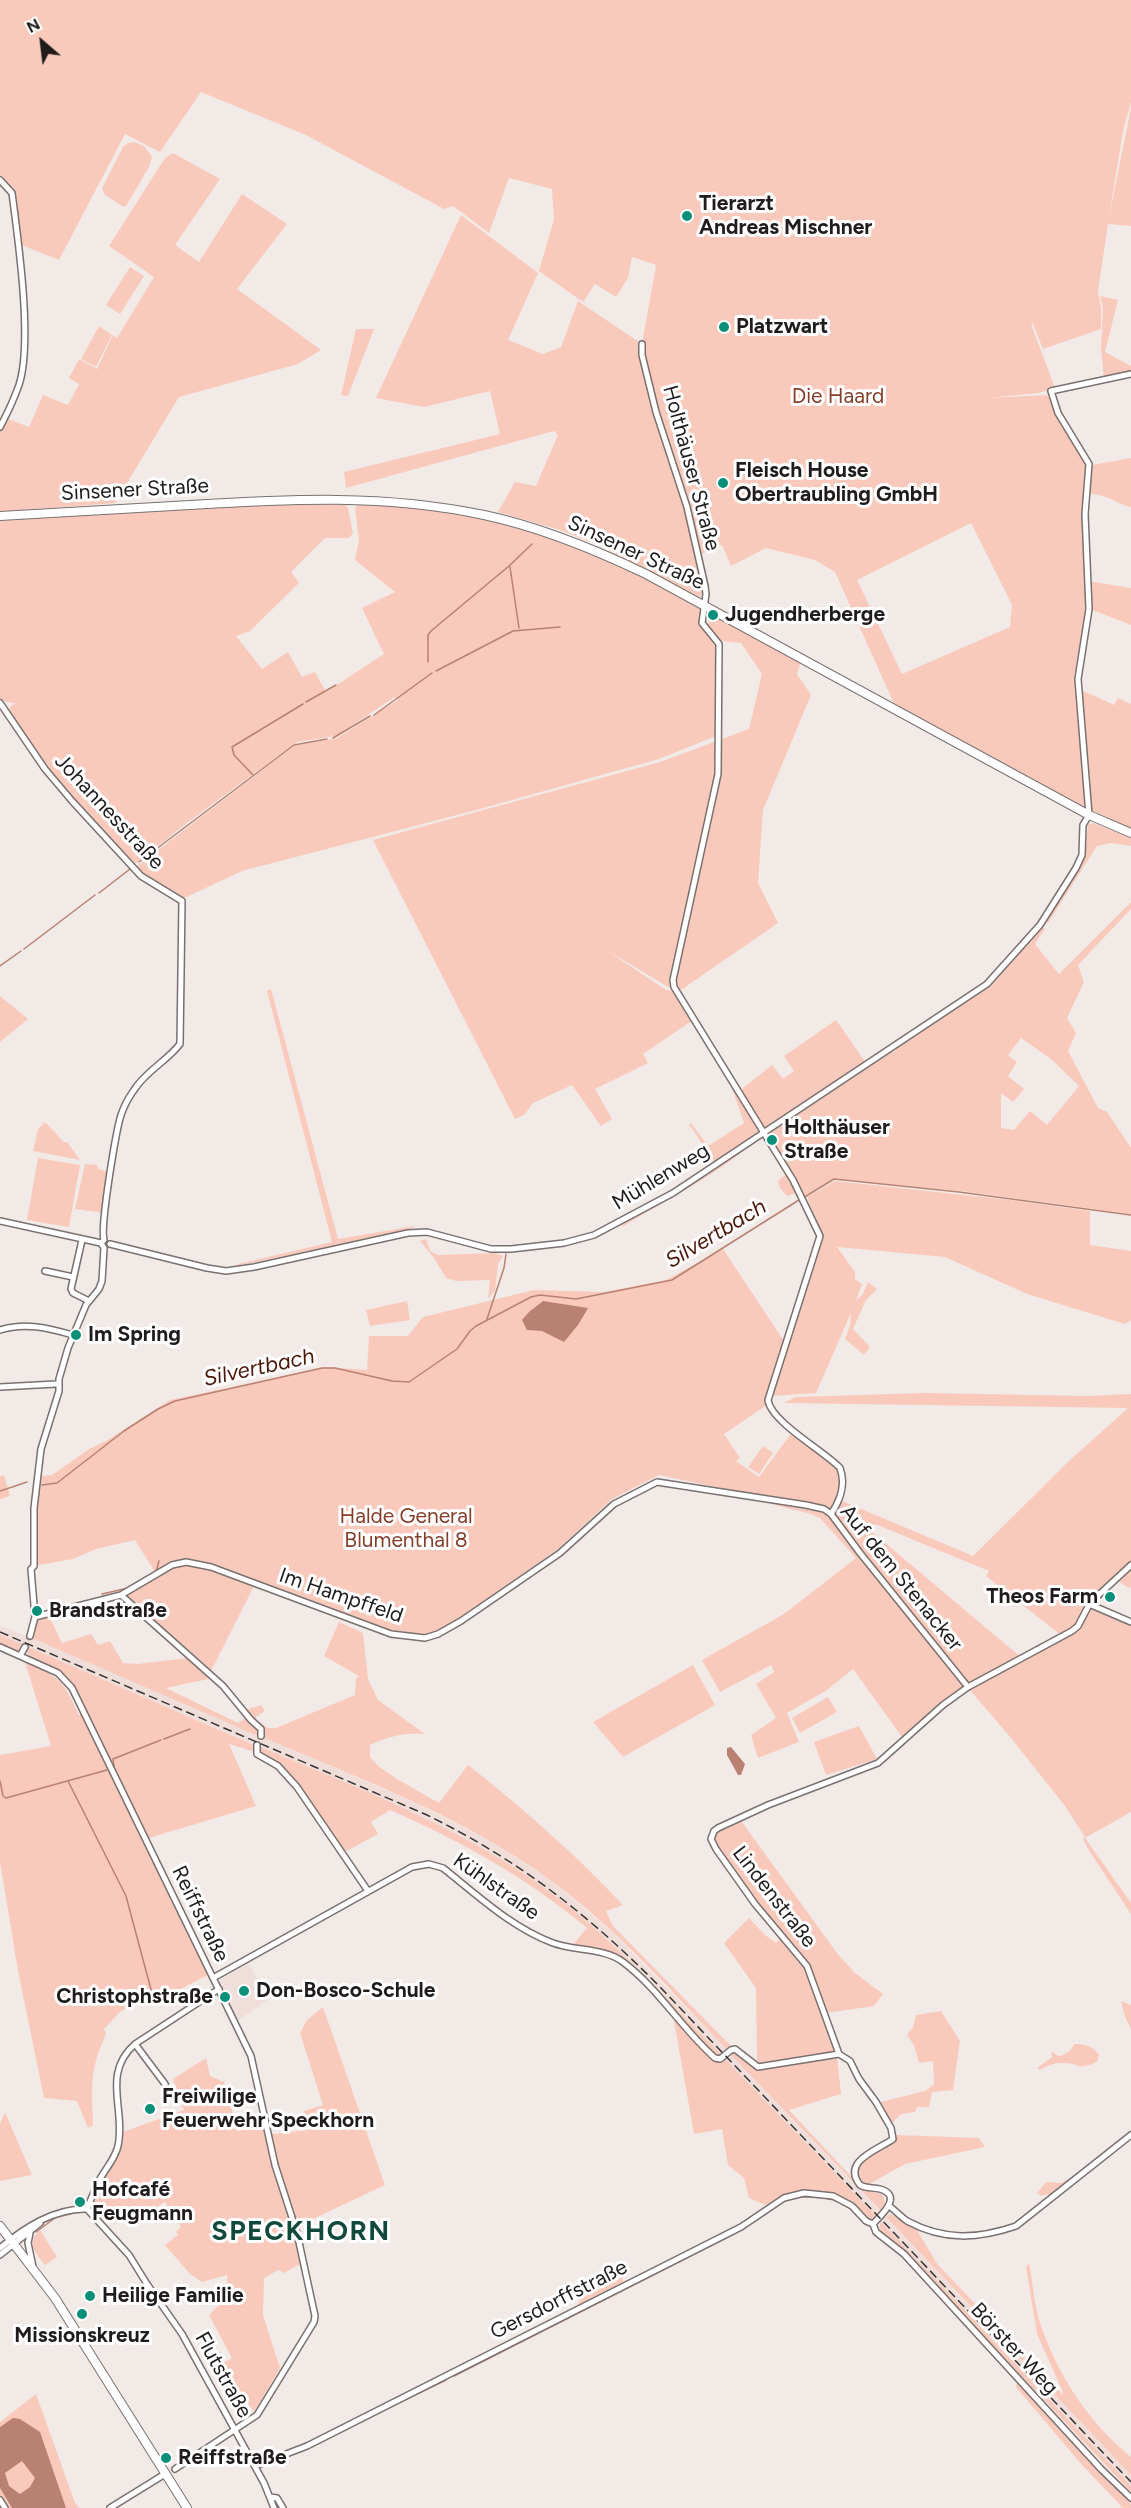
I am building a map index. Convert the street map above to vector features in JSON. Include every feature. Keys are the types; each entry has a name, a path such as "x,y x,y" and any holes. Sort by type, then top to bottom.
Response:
{"main road":[{"name":"Sinsener Straße","path":"0,516 349,498 440,507 515,522 597,550 705,606 1089,815 1131,833"},
{"path":"0,2226 33,2267 76,2329 163,2475 187,2508"}],"street":[{"path":"0,180 12,193 23,302 23,344 19,385 0,427"},
{"name":"Holthäuser Straße","path":"642,344 642,355 656,412 687,507 705,586 702,622 719,644 718,774 673,980 674,987 801,1194 820,1236 768,1400 771,1410 782,1421 840,1468 843,1484 831,1514"},
{"name":"Mühlenweg","path":"0,1221 207,1268 226,1270 254,1267 408,1233 427,1232 491,1249 564,1243 594,1234 673,1193 987,984 1040,924 1076,868 1082,855 1083,825 1089,815 1078,679 1089,609 1085,514 1089,464 1058,413 1051,391 1131,374"},
{"name":"Johannesstraße","path":"0,703 45,769 72,801 141,876 182,901 182,1034 180,1044 173,1053 146,1074 134,1089 120,1117 109,1183 102,1281 99,1289 89,1301 73,1335 57,1384 59,1391 41,1449 35,1499 34,1566 31,1569 35,1617 30,1636"},
{"path":"82,1240 71,1290 89,1301"},
{"path":"45,1271 73,1277"},
{"path":"0,1330 15,1326 42,1327 73,1335"},
{"path":"0,1387 57,1384"},
{"name":"Auf dem Stenacker","path":"657,1482 824,1509 831,1514 968,1687"},
{"name":"Im Hampffeld","path":"121,1595 172,1565 186,1562 211,1566 391,1634 425,1638 450,1629 560,1553 614,1504 657,1482"},
{"name":"Lindenstraße","path":"889,2206 890,2199 886,2192 860,2185 854,2175 858,2162 892,2139 893,2133 850,2061 839,2054 807,1966 755,1904 716,1849 711,1839 712,1835 718,1828 768,1805 878,1763 968,1687 1072,1631 1078,1626 1089,1604 1131,1565"},
{"path":"35,1617 121,1595 231,1694 261,1729 261,1736"},
{"path":"1089,1604 1131,1622"},
{"name":"Reiffstraße","path":"0,1647 64,1677 72,1689 251,2056 278,2176 297,2233 315,2316 314,2322 257,2415 175,2469"},
{"path":"21,1656 25,1647"},
{"path":"257,1745 257,1754 278,1766 297,1786 368,1890"},
{"name":"Kühlstraße","path":"213,1978 368,1890 412,1867 429,1864 438,1866 515,1924 539,1937 559,1945 612,1956 623,1962 653,1990 715,2058 720,2059 730,2050 735,2049 758,2067 839,2054"},
{"path":"0,2255 43,2219 66,2211 87,2210 99,2181 110,2165 118,2146 118,2067 124,2054 135,2044 219,1989"},
{"path":"135,2044 165,2084"},
{"path":"873,2224 889,2206 905,2220 944,2233 969,2237 996,2233 1016,2226 1131,2134"},
{"name":"Gersdorffstraße","path":"255,2466 307,2446 617,2289 741,2226 784,2198 804,2193 833,2196 852,2206 866,2221 873,2224"},
{"name":"Flutstraße","path":"87,2210 129,2255 182,2334 255,2466 274,2508"},
{"path":"0,2248 30,2233 43,2219"},
{"name":"Börster Weg","path":"873,2224 876,2232 904,2254 1101,2469 1131,2498"},
{"path":"30,2233 28,2243 33,2267"},
{"path":"110,2508 163,2475"},
{"path":"270,2497 277,2498 283,2508"},
{"path":"0,2500 4,2508"}],"shaded area":[{"path":"543,1301 588,1308 564,1342 542,1331 527,1330 522,1320"},
{"path":"0,1626 54,1647 409,1800 490,1841 549,1879 613,1933 727,2050 722,2055 607,1939 544,1888 485,1850 404,1809 0,1635"},
{"path":"731,1747 745,1764 741,1775 738,1775 727,1755 727,1748"},
{"name":"Don-Bosco-Schule","path":"249,1964 269,1999 237,2021 219,1984 220,1980"},
{"path":"729,2053 1131,2475 1131,2486 733,2068 724,2058"},
{"path":"13,2418 20,2419 40,2432 66,2508 12,2508 0,2488 0,2427","holes":["22,2461 35,2478 30,2487 20,2494 9,2486 5,2473"]}],"green space":[{"name":"Die Haard","path":"0,0 1131,0 1131,102 1123,131 1109,217 1131,108 1131,226 1108,224 1098,291 1101,329 1043,349 1033,324 1031,324 1055,388 1039,393 988,398 1047,395 1087,460 1088,609 1078,678 1087,811 895,706 835,572 815,560 766,548 731,566 722,545 701,554 689,502 673,456 667,458 683,506 703,586 700,597 626,561 603,547 560,530 498,512 515,482 536,486 558,435 554,431 346,488 344,472 500,434 490,391 424,407 376,398 461,215 538,273 508,340 543,354 561,347 578,301 642,344 656,265 632,257 628,278 616,297 595,284 583,302 539,271 554,219 552,189 509,178 489,233 453,206 444,209 306,135 201,92 160,152 125,134 59,260 19,244 14,192 0,178","holes":["971,523 1012,605 1010,627 902,674 857,580"]},
{"path":"134,142 144,146 152,157 149,167 126,206 122,206 104,194 102,188 123,147"},
{"path":"173,153 220,179 175,245 199,262 242,194 287,224 237,289 321,350 298,364 179,397 115,503 0,512 0,430 6,418 29,427 43,395 68,405 79,384 69,378 79,359 97,369 113,335 117,338 154,277 109,246 165,158"},
{"path":"130,267 144,276 120,314 106,305"},
{"path":"1100,296 1118,300 1105,352 1131,366 1131,373 1104,378 1101,349 1103,308"},
{"path":"99,326 112,335 96,367 81,359"},
{"path":"356,329 374,329 348,396 341,395"},
{"path":"1131,458 1131,507 1105,497 1088,494 1092,465"},
{"path":"298,501 344,502 348,508 353,533 349,538 325,538 291,572 299,583 250,631 236,636 262,669 288,652 302,677 315,672 326,692 384,654 362,608 395,592 355,560 359,540 355,508 359,502 446,511 490,518 554,538 617,564 700,606 700,625 715,646 716,736 659,759 480,809 242,871 182,899 143,876 136,867 294,746 337,738 398,700 395,697 336,736 297,742 134,865 45,769 6,711 15,703 0,701 0,519"},
{"path":"1088,581 1131,588 1131,625 1090,609"},
{"path":"715,615 800,663 797,674 811,695 763,810 758,883 778,923 681,990 668,987 605,949 666,990 676,991 693,1020 643,1054 648,1063 595,1089 612,1119 601,1126 572,1085 533,1103 524,1115 515,1119 373,840 660,762 749,729 762,674 741,643 721,641 707,624"},
{"path":"1079,689 1114,705 1118,698 1131,704 1131,828 1091,810"},
{"path":"1093,823 1131,838 1131,846 1111,843 1097,846 1048,923 1045,921 1085,856 1088,825"},
{"path":"1131,902 1131,909 1078,965 1084,982 1067,1018 1076,1033 1068,1051 1098,1108 1107,1112 1131,1148 1131,1214 961,1191 835,1179 805,1196 768,1133 770,1128 893,1048 893,1052 896,1051 895,1047 988,986 1041,927 1045,929 1035,944 1059,974","holes":["1021,1038 1051,1059 1079,1086 1047,1125 1030,1111 1014,1130 1001,1128 1001,1093 1013,1102 1024,1089 1008,1076 1017,1062 1008,1055"]},
{"path":"271,989 338,1239 415,1226 408,1231 235,1266 332,1242 267,991"},
{"path":"0,996 28,1019 0,1042"},
{"path":"836,1020 866,1063 764,1129 742,1093 743,1088 772,1065 783,1079 794,1071 784,1056"},
{"path":"732,1088 761,1130 714,1162 689,1124 691,1123 708,1146 744,1123"},
{"path":"45,1122 64,1142 67,1142 80,1160 33,1151 38,1129"},
{"path":"751,1141 744,1150 713,1173 624,1226 617,1224 649,1207"},
{"path":"38,1158 80,1165 69,1227 27,1220"},
{"path":"85,1164 97,1165 98,1169 109,1172 104,1213 75,1209"},
{"path":"786,1174 796,1193 787,1196 780,1188 778,1181"},
{"path":"835,1181 1090,1211 1090,1245 1131,1251 1131,1320 1125,1324 1027,1294 945,1257 837,1247 855,1272 855,1279 862,1284 856,1301 863,1294 868,1282 877,1289 866,1300 853,1329 870,1347 864,1355 845,1339 851,1313 816,1393 772,1396 821,1233 807,1197"},
{"path":"426,1239 430,1251 438,1255 496,1253 503,1256 498,1264 495,1291 488,1298 490,1280 456,1281 446,1278 420,1241"},
{"name":"Halde General Blumenthal 8","path":"723,1249 784,1341 767,1397 767,1405 724,1434 740,1458 736,1461 759,1477 793,1431 840,1470 839,1493 830,1515 967,1687 905,1741 853,1669 827,1690 787,1713 799,1742 758,1758 751,1735 776,1718 756,1684 774,1672 771,1665 720,1692 702,1660 784,1614 856,1558 820,1518 721,1488 659,1475 612,1499 557,1550 453,1622 430,1634 392,1634 255,1584 210,1673 125,1596 158,1577 135,1540 96,1549 73,1559 34,1566 35,1508 40,1476 52,1475 89,1449 106,1441 170,1400 326,1367 367,1370 369,1336 408,1336 423,1317 534,1290 604,1292 666,1280"},
{"path":"407,1301 410,1320 370,1326 366,1310"},
{"path":"925,1393 1087,1396 1131,1394 1131,1561 1090,1600 1088,1605 1131,1623 1131,1812 1085,1838 1131,1903 1131,1914 1088,1849 1083,1839 1085,1837 1065,1806 837,1522 836,1509 840,1500 973,1556 1070,1460 1128,1408 784,1403 795,1397","holes":["875,1524 989,1571 986,1576 1062,1636 1023,1659 871,1531"]},
{"path":"763,1446 773,1453 759,1474 748,1467"},
{"path":"4,1475 10,1496 0,1499 0,1476"},
{"path":"1131,1567 1131,1586 1129,1588 1116,1580"},
{"path":"49,1616 62,1643 91,1634 98,1645 110,1641 123,1663 138,1664 187,1658 213,1678 166,1688 238,1723 247,1717 260,1729 258,1736 32,1638 37,1621"},
{"path":"339,1622 363,1633 368,1679 378,1700 425,1734 397,1736 370,1745 370,1757 378,1766 439,1803 468,1765 548,1832 623,1905 606,1911 613,1926 732,2047 727,2050 598,1918 517,1857 410,1800 262,1737 263,1731 245,1710 261,1705 265,1711 256,1717 256,1720 268,1728 276,1728 355,1695 356,1679 359,1676 324,1656"},
{"path":"0,1635 24,1645 16,1652 0,1645"},
{"path":"28,1647 254,1745 255,1752 229,1744 256,1806 142,1840 208,1975 147,2006 143,1999 120,2012 104,2029 106,2034 94,2069 93,2125 88,2128 77,2101 44,2098 18,1971 0,1862 0,1755 51,1746 25,1662 54,1676 64,1686 79,1715 86,1711 66,1675 30,1658 27,1652"},
{"path":"693,1665 715,1705 623,1757 593,1722"},
{"path":"828,1697 837,1712 800,1733 792,1718"},
{"path":"859,1726 877,1759 826,1775 814,1742"},
{"path":"258,1746 405,1809 510,1865 543,1887 591,1925 636,1967 722,2055 719,2057 714,2055 677,2014 621,1959 572,1946 587,1928 517,1877 442,1834 390,1810 371,1822 378,1834 343,1853 298,1785 258,1753"},
{"path":"739,1818 837,1953 855,1973 883,1994 874,2006 826,2013 836,2053 757,2065 756,1988 724,1943 749,1918 776,1943 783,1935 742,1888 718,1848 714,1836 718,1830"},
{"path":"1121,2001 1131,2005 1131,2029 1125,2017"},
{"path":"323,2007 385,2185 294,2228 302,2263 284,2273 278,2270 264,2278 263,2315 280,2368 254,2412 222,2364 232,2358 209,2315 228,2296 227,2275 202,2282 190,2274 165,2245 178,2235 176,2232 181,2227 165,2202 144,2215 124,2208 103,2224 91,2206 102,2179 118,2155 123,2132 184,2110 173,2079 206,2058 210,2076 224,2082 238,2131 263,2125 273,2134 309,2130 304,2111 323,2105 300,2033 307,2020"},
{"path":"941,2011 960,2041 953,2090 932,2092 929,2107 917,2107 915,2112 901,2114 892,2123 881,2102 925,2091 934,2084 933,2061 919,2063 914,2045 907,2035 913,2027 916,2015"},
{"path":"674,2021 679,2022 716,2062 724,2058 876,2216 869,2219 843,2199 813,2190 791,2193 765,2205 749,2198 744,2178 728,2165 722,2129 694,2134"},
{"path":"1074,2044 1094,2049 1099,2055 1097,2062 1081,2066 1058,2063 1040,2070 1037,2068 1052,2057 1051,2051 1058,2056 1068,2052"},
{"path":"733,2050 752,2067 760,2069 837,2056 841,2094 789,2110 862,2188 883,2195 885,2202 881,2211 729,2053"},
{"path":"5,2112 32,2175 0,2181 0,2124"},
{"path":"896,2135 979,2138 985,2147 905,2164 866,2186 859,2180 857,2171 862,2160 893,2141"},
{"path":"1072,2177 1075,2182 1062,2194 1062,2188 1049,2197 1048,2194 1041,2196 1037,2193 1046,2182 1061,2183"},
{"path":"890,2214 915,2227 938,2265 1062,2394 1037,2334 1026,2267 1029,2263 1035,2303 1048,2345 1077,2398 1102,2429 1131,2457 1131,2475 886,2217"},
{"path":"881,2222 1131,2486 1131,2492 905,2253 882,2233 879,2227"},
{"path":"40,2230 57,2257 45,2265 35,2252 33,2244"},
{"path":"622,2277 624,2284 577,2307 580,2299"},
{"path":"1018,2383 1131,2504 1131,2508 1123,2508 1082,2465 1015,2386"},
{"path":"36,2394 75,2503 79,2508 8,2508 0,2495 0,2422"}],"waterway":[{"path":"428,662 428,635 431,631 532,544"},
{"path":"510,567 519,628"},
{"path":"436,671 513,631 560,627"},
{"path":"374,715 432,673"},
{"path":"306,702 336,685"},
{"path":"253,775 234,755 232,747 303,704"},
{"path":"333,738 370,716"},
{"path":"139,862 294,745 327,739"},
{"path":"99,893 130,869"},
{"path":"24,949 95,895"},
{"path":"0,966 21,951"},
{"name":"Silvertbach","path":"803,1198 834,1179 959,1192 1131,1215"},
{"name":"Silvertbach","path":"42,1485 57,1483 124,1431 175,1401 322,1368 335,1368 392,1381 409,1382 457,1349 476,1326 531,1297 540,1295 576,1299 672,1280 799,1200"},
{"path":"487,1319 504,1268 506,1254"},
{"name":"Silvertbach","path":"0,1491 27,1482"},
{"path":"156,1572 159,1561"},
{"path":"102,1594 128,1588"},
{"path":"164,1739 190,1729"},
{"path":"114,1766 113,1759 161,1740"},
{"path":"0,1781 3,1796 6,1798 107,1770"},
{"path":"68,1781 126,1896 153,1997"},
{"path":"800,2197 820,2197"},
{"path":"780,2203 790,2199"},
{"path":"828,2199 835,2200"},
{"path":"36,2232 55,2218 77,2212"},
{"path":"454,2376 734,2234 767,2213"},
{"path":"102,2229 108,2236"},
{"path":"111,2240 124,2254"},
{"path":"388,2408 446,2380"}],"tunnel":[{"path":"25,1647 30,1636"}],"railway":[{"path":"0,1632 427,1815 493,1851 552,1891 607,1936 661,1988 1131,2482"}],"place":[{"name":"Tierarzt Andreas Mischner","path":"687,216"},
{"name":"Platzwart","path":"724,327"},
{"name":"Fleisch House Obertraubling GmbH","path":"723,483"},
{"name":"Jugendherberge","path":"713,615"},
{"name":"Holthäuser Straße","path":"772,1140"},
{"name":"Im Spring","path":"76,1335"},
{"name":"Theos Farm","path":"1110,1597"},
{"name":"Brandstraße","path":"37,1611"},
{"name":"Don-Bosco-Schule","path":"244,1991"},
{"name":"Christophstraße","path":"225,1997"},
{"name":"Freiwilige Feuerwehr Speckhorn","path":"150,2109"},
{"name":"Hofcafé Feugmann","path":"80,2202"},
{"name":"Heilige Familie","path":"90,2296"},
{"name":"Missionskreuz","path":"82,2314"},
{"name":"Reiffstraße","path":"166,2458"}],"district":[{"name":"SPECKHORN","path":"301,2232"}]}
